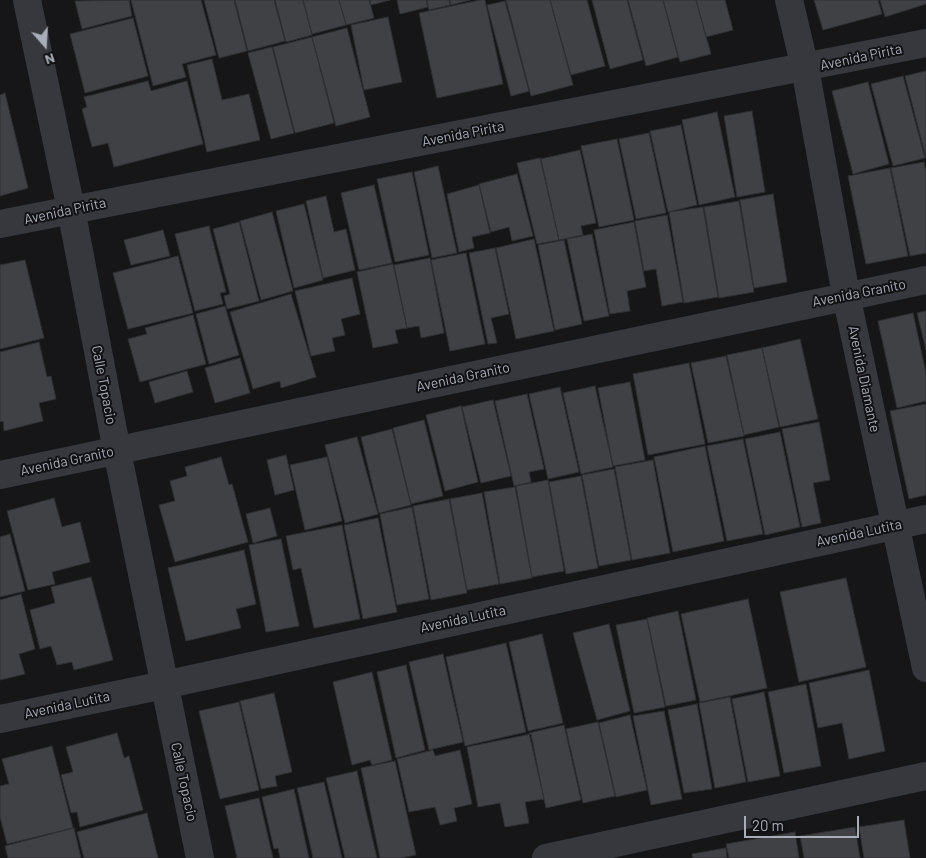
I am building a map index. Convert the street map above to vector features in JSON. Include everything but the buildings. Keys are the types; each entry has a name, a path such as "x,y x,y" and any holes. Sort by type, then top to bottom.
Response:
{"street":[{"name":"Calle Topacio","path":"27,0 71,209 117,451 200,858"},
{"name":"Avenida Diamante","path":"789,0 805,68 846,295 926,668"},
{"name":"Avenida Pirita","path":"0,224 926,43"},
{"name":"Avenida Granito","path":"0,475 846,295 926,280"},
{"name":"Avenida Lutita","path":"0,719 926,519"},
{"path":"546,858 926,776"}]}
